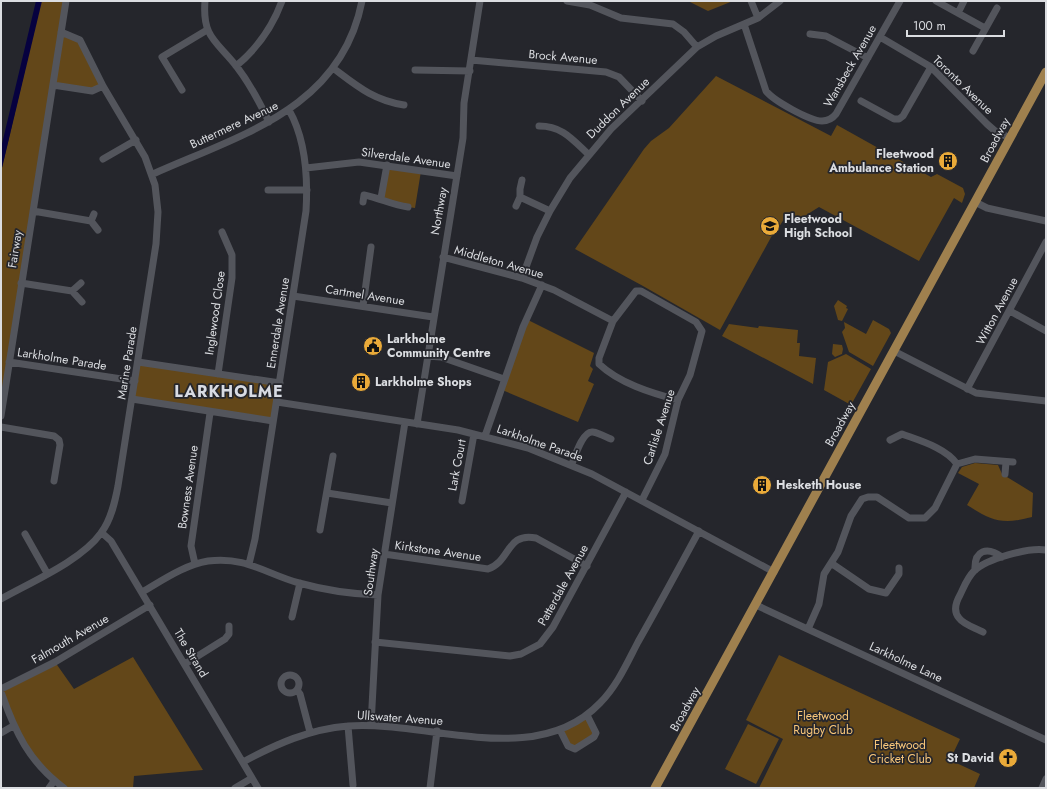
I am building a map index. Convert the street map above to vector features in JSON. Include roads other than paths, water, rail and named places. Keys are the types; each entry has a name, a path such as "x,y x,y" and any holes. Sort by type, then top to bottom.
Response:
{"main road":[{"name":"Broadway","path":"655,788 1046,72"}],"street":[{"path":"66,1 53,85 92,91 103,86"},
{"path":"205,1 204,12 207,30 218,47 236,66 251,88 269,122"},
{"path":"236,66 249,56 267,34 282,1"},
{"name":"Buttermere Avenue","path":"153,174 269,122 289,110 315,89 333,68 351,36 362,1"},
{"name":"Northway","path":"418,424 433,317 463,132 464,104 480,1"},
{"path":"567,1 590,5 621,18 673,24 684,32 698,47"},
{"path":"751,1 758,18"},
{"name":"Duddon Avenue","path":"522,278 537,237 550,211 570,178 588,154 611,129 698,47 716,36 758,18 780,1"},
{"name":"Wansbeck Avenue","path":"744,24 766,91 774,98 817,121 828,120 836,114 900,1"},
{"path":"936,1 985,28"},
{"path":"958,13 964,1"},
{"path":"973,51 997,8"},
{"path":"182,90 162,57 207,30"},
{"name":"Marine Parade","path":"1,599 78,556 102,533 115,500 158,228 157,196 153,174 136,140 103,86 80,40 61,32"},
{"path":"810,34 826,36 868,58"},
{"name":"Toronto Avenue","path":"880,37 931,67 987,124 1010,138"},
{"name":"Brock Avenue","path":"471,60 614,74 619,77 642,101"},
{"path":"861,101 894,119 899,119 903,116 931,67"},
{"path":"333,68 377,99 404,105"},
{"path":"415,70 470,71"},
{"name":"Fairway","path":"1,416 53,85"},
{"name":"Ennerdale Avenue","path":"249,564 255,539 305,222 307,190 306,168 296,125 289,110"},
{"path":"539,126 551,126 559,129 588,154"},
{"path":"103,159 136,140"},
{"name":"Silverdale Avenue","path":"306,168 359,162 456,176"},
{"path":"380,198 387,165"},
{"path":"516,206 520,197 522,180"},
{"path":"268,190 307,190"},
{"path":"363,202 364,195 380,198 394,204 408,207"},
{"path":"520,197 550,211"},
{"path":"975,202 987,208 1046,221"},
{"path":"33,210 91,221 98,230"},
{"path":"91,221 94,214"},
{"name":"Inglewood Close","path":"218,374 232,278 232,255 222,232"},
{"name":"Witton Avenue","path":"967,389 1046,242"},
{"path":"363,306 371,247"},
{"name":"Middleton Avenue","path":"443,257 522,278 542,285 613,321"},
{"path":"72,291 82,282"},
{"path":"21,283 72,291 82,302"},
{"path":"485,436 523,327 542,285"},
{"name":"Carlisle Avenue","path":"613,321 636,291 641,291 696,322 700,326 701,337 690,375 678,400 665,454 642,500"},
{"name":"Cartmel Avenue","path":"293,296 433,317"},
{"path":"1010,311 1046,331"},
{"path":"613,321 599,358 599,364 606,370 639,387 678,400"},
{"path":"894,351 976,393 1046,402"},
{"path":"428,356 441,357 504,379"},
{"name":"Larkholme Parade","path":"9,362 135,381"},
{"path":"138,362 280,383"},
{"path":"132,399 273,421"},
{"name":"Larkholme Parade","path":"277,402 485,436 528,448 572,464 642,500 774,572"},
{"name":"Bowness Avenue","path":"195,564 191,546 210,412"},
{"name":"Southway","path":"371,725 378,595 405,422"},
{"path":"1,427 54,436 59,440 60,445 54,481"},
{"path":"890,440 901,430 943,449 957,464"},
{"path":"572,464 584,436 588,432 593,432 611,440"},
{"name":"Lark Court","path":"462,501 474,434"},
{"path":"320,530 333,456"},
{"path":"808,629 819,604 824,574 842,543 851,516 862,499 877,497 909,518 925,518 935,508 957,464 975,459 1009,462 1005,474"},
{"name":"Patterdale Avenue","path":"375,642 500,656 521,654 540,644 547,637 626,492"},
{"path":"327,493 392,503"},
{"name":"Ullswater Avenue","path":"243,762 281,742 310,732 348,726 371,725 507,739 542,736 560,730 587,714 600,704 617,682 699,531"},
{"name":"The Strand","path":"102,533 111,541 258,788"},
{"path":"25,534 47,573"},
{"name":"Kirkstone Avenue","path":"384,554 488,569 496,566 503,560 516,540 529,537 536,538 587,566"},
{"path":"975,570 1002,558 1034,549 1046,550"},
{"path":"983,632 960,619 956,613 956,605 975,570 976,558 981,552 995,552 1002,558"},
{"path":"142,592 168,576 195,564 222,560 249,564 300,583 378,595"},
{"path":"830,563 869,589 886,593 898,574 899,568"},
{"path":"292,617 300,583"},
{"name":"Larkholme Lane","path":"756,605 1046,740"},
{"name":"Falmouth Avenue","path":"1,690 55,662 150,606"},
{"path":"185,664 225,639 228,634 229,626"},
{"path":"1,690 13,726 30,754 54,781 64,788"},
{"path":"297,690 300,694 310,732"},
{"path":"560,730 568,746 575,748 594,737 596,733 587,714"},
{"path":"1,733 13,726"},
{"path":"348,726 353,785"},
{"path":"430,788 437,731"},
{"path":"235,788 252,778"},
{"path":"1042,788 1046,779"},
{"path":"49,788 54,781"}],"place":[{"name":"Fleetwood Ambulance Station","path":"948,161"},
{"name":"Fleetwood High School","path":"770,226"},
{"name":"Larkholme Community Centre","path":"373,346"},
{"name":"Larkholme Shops","path":"361,382"},
{"name":"Hesketh House","path":"762,485"},
{"name":"St David","path":"1008,758"}],"district":[{"name":"LARKHOLME","path":"229,391"}],"park label":[{"name":"Fleetwood Rugby Club","path":"823,723"},
{"name":"Fleetwood Cricket Club","path":"900,752"}]}
